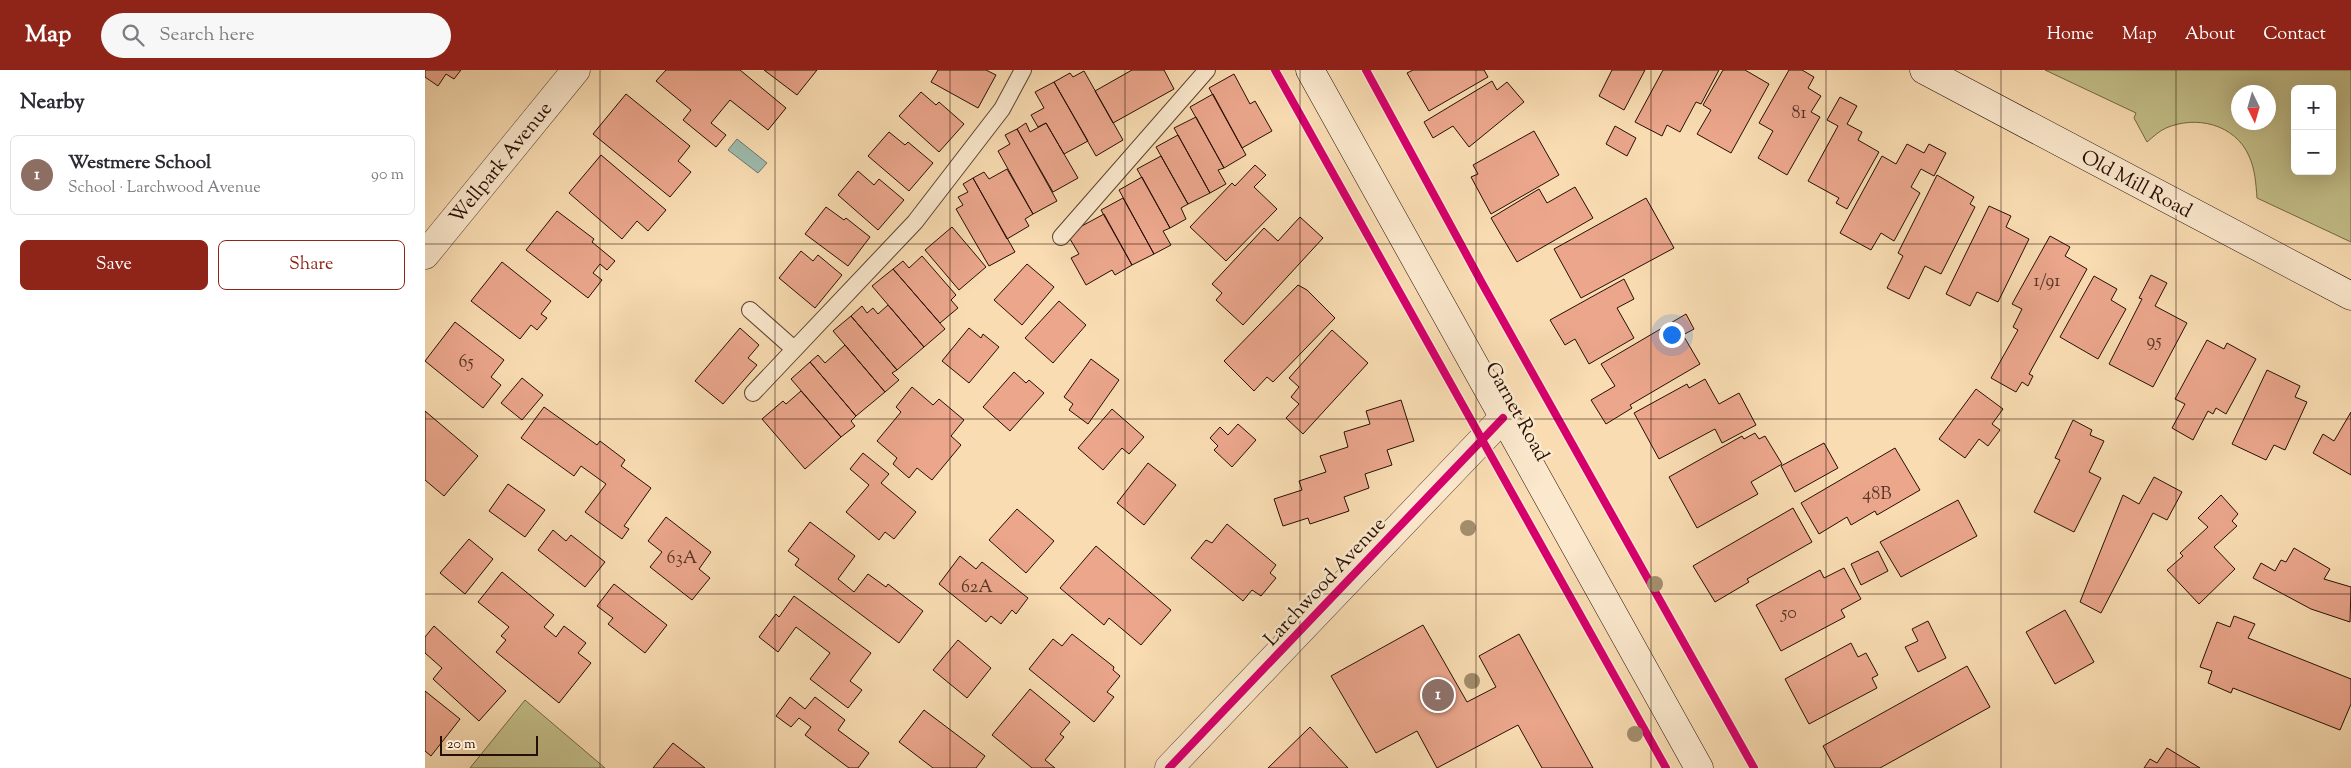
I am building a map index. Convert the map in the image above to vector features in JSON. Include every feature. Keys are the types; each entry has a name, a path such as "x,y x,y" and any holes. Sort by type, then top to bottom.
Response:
{"main road":[{"name":"Wellpark Avenue","path":"425,255 576,70"},
{"name":"Garnet Road","path":"1310,70 1699,768"},
{"name":"Old Mill Road","path":"1924,70 2351,296"},
{"name":"Larchwood Avenue","path":"1169,768 1503,418"}],"lane":[{"path":"753,393 915,222 1002,109 1023,70"},
{"path":"1061,237 1207,70"},
{"path":"750,310 794,349"}],"shaded area":[{"path":"2045,70 2351,70 2351,242 2257,198 2254,171 2249,156 2243,145 2224,130 2213,125 2190,122 2163,129 2147,142 2134,118 2136,113"},
{"path":"737,139 767,163 758,173 728,150"},
{"path":"525,700 605,768 470,768"}],"building":[{"path":"425,70 461,70 454,79 446,74 438,86 425,77"},
{"path":"666,70 740,70 786,108 768,130 730,100 711,123 726,135 716,147 683,120 691,110 656,81"},
{"path":"764,70 817,70 797,95"},
{"path":"938,70 986,70 996,75 978,108 931,82"},
{"path":"1132,70 1164,70 1174,89 1113,123 1095,91"},
{"path":"1413,70 1484,70 1488,77 1429,111 1407,73"},
{"path":"1612,70 1645,70 1624,110 1599,96"},
{"path":"1663,70 1719,70 1701,104 1696,102 1680,132 1667,125 1662,136 1635,122"},
{"path":"1723,70 1745,70 1769,84 1731,153 1697,134 1711,110 1703,105"},
{"path":"1789,70 1802,70 1814,77 1808,88 1821,96 1811,112 1820,117 1787,175 1758,158 1773,131 1759,123"},
{"path":"1084,71 1123,140 1096,156 1054,82 1070,73 1073,77"},
{"path":"1234,74 1250,104 1255,101 1272,131 1242,148 1209,88"},
{"path":"1492,81 1497,90 1507,82 1524,102 1469,147 1453,126 1433,138 1424,122"},
{"path":"1054,82 1088,141 1064,154 1046,123 1038,127 1031,115 1044,108 1035,92"},
{"path":"921,92 936,105 939,102 964,124 939,152 899,116"},
{"path":"626,94 690,146 678,161 691,172 670,197 593,134"},
{"path":"1213,94 1246,155 1224,168 1190,107"},
{"path":"1840,97 1857,106 1847,124 1862,132 1858,140 1879,152 1847,209 1836,203 1839,198 1808,181 1838,126 1827,120"},
{"path":"1196,117 1224,168 1218,170 1226,184 1210,193 1174,128"},
{"path":"1026,123 1030,132 1046,123 1078,178 1053,192 1017,129"},
{"path":"1615,126 1636,138 1627,156 1606,144"},
{"path":"1017,129 1057,201 1033,214 998,151 1010,144 1005,135"},
{"path":"1534,131 1559,175 1491,214 1471,177 1478,174 1473,165"},
{"path":"889,132 905,145 908,142 933,163 909,191 868,156"},
{"path":"1178,135 1210,193 1188,204 1156,147"},
{"path":"1907,144 1924,153 1929,144 1946,153 1934,176 1921,169 1911,187 1920,193 1894,241 1881,233 1871,250 1840,233 1882,156 1896,164"},
{"path":"601,155 666,210 648,231 637,221 622,239 569,193"},
{"path":"1161,156 1188,204 1181,208 1186,219 1170,228 1137,169"},
{"path":"1255,165 1266,175 1254,187 1277,209 1226,261 1190,227 1232,183 1235,186"},
{"path":"1007,169 1033,214 1025,219 1029,226 1007,239 973,178 984,172 989,179"},
{"path":"858,171 874,185 879,179 904,200 878,230 838,195"},
{"path":"1937,175 1974,197 1970,204 1975,207 1941,274 1925,266 1909,299 1887,288 1903,256 1898,253"},
{"path":"1142,177 1170,228 1163,231 1171,245 1154,254 1119,190"},
{"path":"973,178 1015,252 989,266 956,209 963,205 958,197 968,192 963,184"},
{"path":"1575,187 1593,218 1517,262 1491,218 1539,189 1547,203"},
{"path":"1123,198 1154,254 1132,265 1101,210"},
{"path":"1646,198 1674,248 1581,298 1554,249"},
{"path":"1989,206 2011,216 2006,227 2029,239 1998,302 1977,292 1970,306 1946,294"},
{"path":"826,207 844,220 846,218 870,237 848,266 805,234"},
{"path":"557,211 594,239 592,242 615,261 607,270 600,264 593,273 602,280 588,298 526,250"},
{"path":"1104,214 1132,265 1115,275 1112,270 1086,285 1071,258 1079,254 1067,234"},
{"path":"1300,217 1323,238 1243,325 1216,300 1222,293 1212,284 1264,228 1278,241"},
{"path":"952,227 986,267 959,290 925,250"},
{"path":"2050,236 2070,247 2065,256 2087,269 2029,374 2033,376 2028,386 2022,382 2016,392 1991,378 2018,330 2013,327 2022,309 2012,304"},
{"path":"801,251 813,261 818,255 842,275 815,308 779,278"},
{"path":"922,256 956,295 951,300 958,308 940,323 893,269 903,261 909,268"},
{"path":"502,262 551,301 541,314 547,318 537,330 531,325 520,339 471,301"},
{"path":"1027,264 1054,287 1022,325 994,300"},
{"path":"893,269 945,329 924,347 872,286"},
{"path":"2151,275 2167,283 2155,306 2187,323 2153,387 2109,364 2142,299 2139,298"},
{"path":"2094,276 2117,289 2111,300 2126,309 2098,359 2060,337"},
{"path":"1624,279 1634,299 1617,308 1634,338 1589,364 1575,339 1565,345 1550,320"},
{"path":"1298,285 1307,290 1335,318 1273,382 1267,377 1254,391 1224,361"},
{"path":"1059,301 1086,325 1053,363 1025,338"},
{"path":"888,305 924,347 897,370 851,316 862,306 867,313 873,308 878,314"},
{"path":"1686,314 1694,329 1683,335 1700,364 1630,405 1632,408 1606,424 1591,400 1615,386 1601,364"},
{"path":"851,316 897,370 892,373 899,380 885,392 833,331"},
{"path":"455,322 504,360 491,377 501,385 483,408 425,361"},
{"path":"740,328 759,345 748,358 757,365 723,404 695,381"},
{"path":"969,328 981,338 983,334 999,347 969,383 942,361"},
{"path":"1332,330 1368,363 1303,434 1286,418 1299,404 1291,397 1299,387 1289,378"},
{"path":"2207,340 2224,349 2227,343 2256,359 2226,414 2216,408 2213,414 2208,411 2193,440 2172,428 2185,404 2175,399"},
{"path":"845,345 885,392 856,416 810,362 818,355 825,363"},
{"path":"1091,359 1119,380 1088,424 1069,410 1073,404 1064,397"},
{"path":"810,362 856,416 851,421 855,426 841,437 791,379"},
{"path":"2267,370 2300,386 2295,397 2307,402 2285,450 2274,445 2266,460 2232,444"},
{"path":"1014,372 1026,383 1029,380 1044,393 1010,431 983,407"},
{"path":"522,378 543,395 522,420 501,403"},
{"path":"1705,379 1719,404 1739,393 1756,425 1722,443 1715,429 1659,459 1634,413 1687,384 1689,388"},
{"path":"912,387 933,405 939,399 964,420 951,436 961,445 932,480 917,468 909,478 893,464 897,458 877,441 901,412 896,407"},
{"path":"1976,389 2003,409 1992,424 2000,430 1988,446 1979,439 1965,458 1939,439"},
{"path":"801,391 841,437 805,469 762,419 783,401 786,404"},
{"path":"1401,400 1414,441 1387,450 1392,465 1365,474 1369,488 1344,497 1349,511 1310,524 1308,518 1283,526 1274,499 1302,490 1299,481 1326,472 1320,456 1348,447 1344,432 1370,424 1366,411"},
{"path":"544,407 597,445 600,441 625,460 621,466 651,488 624,526 629,529 622,539 585,512 606,484 581,466 574,476 521,438"},
{"path":"1112,409 1144,437 1129,454 1122,448 1103,470 1078,448"},
{"path":"425,411 478,456 444,496 425,480"},
{"path":"2351,412 2351,475 2313,453 2323,434 2334,441"},
{"path":"2073,420 2092,430 2090,435 2104,441 2089,472 2101,478 2074,532 2034,512 2060,460 2055,458"},
{"path":"1238,424 1256,440 1232,467 1214,450 1218,446 1210,438 1220,427 1228,435"},
{"path":"1755,433 1759,439 1765,436 1782,464 1751,482 1758,494 1697,528 1669,477 1742,436 1744,439"},
{"path":"1824,443 1838,468 1795,492 1781,466"},
{"path":"1895,448 1920,490 1877,515 1875,511 1851,525 1847,517 1819,534 1801,503"},
{"path":"863,453 889,474 881,483 916,512 894,539 885,532 879,540 846,512 869,485 850,469"},
{"path":"1148,463 1176,485 1144,525 1117,503"},
{"path":"2154,477 2182,492 2167,520 2153,513 2101,613 2080,602 2123,495 2139,504"},
{"path":"508,484 545,510 525,537 489,511"},
{"path":"2221,495 2238,514 2232,521 2237,526 2214,547 2235,569 2199,604 2167,570 2183,556 2180,553 2208,527 2198,518"},
{"path":"1958,500 1977,536 1901,577 1880,542"},
{"path":"1793,508 1812,542 1747,579 1749,582 1715,602 1693,566"},
{"path":"1017,509 1054,541 1026,573 989,540"},
{"path":"666,517 711,552 699,569 710,578 692,600 650,567 662,552 648,541"},
{"path":"810,522 855,556 838,579 854,592 868,574 886,587 888,584 923,611 899,643 795,565 799,559 788,551"},
{"path":"1227,524 1276,565 1270,573 1276,578 1261,596 1252,590 1243,601 1191,558 1206,540 1212,543"},
{"path":"553,530 566,541 571,535 605,562 585,587 538,550"},
{"path":"469,539 493,559 465,594 440,573"},
{"path":"1096,546 1171,610 1141,645 1109,618 1104,625 1060,588"},
{"path":"2294,548 2330,569 2324,579 2351,587 2350,622 2311,609 2253,578 2261,563 2275,571 2281,560 2286,562"},
{"path":"1878,551 1888,571 1861,585 1851,564"},
{"path":"960,556 976,569 982,562 1028,598 1016,614 1012,610 1001,624 991,616 986,622 939,584"},
{"path":"1844,568 1861,599 1841,610 1845,617 1781,651 1756,605 1820,570 1824,578"},
{"path":"502,572 554,615 544,627 556,637 564,626 586,643 578,653 591,663 559,703 496,652 506,640 501,636 509,627 478,602"},
{"path":"614,584 667,625 645,653 608,624 613,618 597,606"},
{"path":"794,596 871,653 850,681 862,690 848,708 810,679 830,653 796,627 778,652 759,637 776,614 779,617"},
{"path":"2065,610 2094,662 2055,684 2026,632"},
{"path":"2234,616 2255,624 2248,638 2351,679 2351,704 2340,730 2233,688 2231,693 2208,683 2212,671 2200,667 2217,622 2230,627"},
{"path":"1928,621 1946,658 1918,672 1905,647 1918,641 1912,629"},
{"path":"1423,625 1467,702 1496,687 1479,656 1519,634 1593,768 1542,768 1518,725 1437,768 1417,731 1376,753 1331,676"},
{"path":"434,626 506,691 479,721 433,679 442,668 425,653 425,637"},
{"path":"1072,634 1114,667 1113,670 1120,676 1107,692 1114,697 1094,722 1029,669 1053,639 1062,646"},
{"path":"958,640 991,668 967,698 933,670"},
{"path":"1851,643 1858,657 1866,653 1878,675 1872,678 1877,688 1809,724 1785,679"},
{"path":"1967,666 1990,707 1880,768 1835,768 1823,746"},
{"path":"1030,689 1070,722 1060,734 1064,737 1045,760 1055,768 1032,768 992,735"},
{"path":"425,691 460,719 431,756 425,751"},
{"path":"790,697 805,709 815,697 845,720 838,730 869,753 858,768 849,768 805,735 811,727 799,718 791,727 776,716"},
{"path":"924,710 985,756 976,768 933,768 899,742"},
{"path":"1310,727 1348,768 1268,768"},
{"path":"673,743 705,768 653,768"},
{"path":"2167,748 2200,768 2144,768 2150,759 2157,763"}],"cycle path":[{"path":"1275,70 1666,768"},
{"path":"1366,70 1483,285 1754,768"},
{"path":"1169,768 1503,418"}],"place":[{"name":"Westmere School","path":"1438,695"}]}
